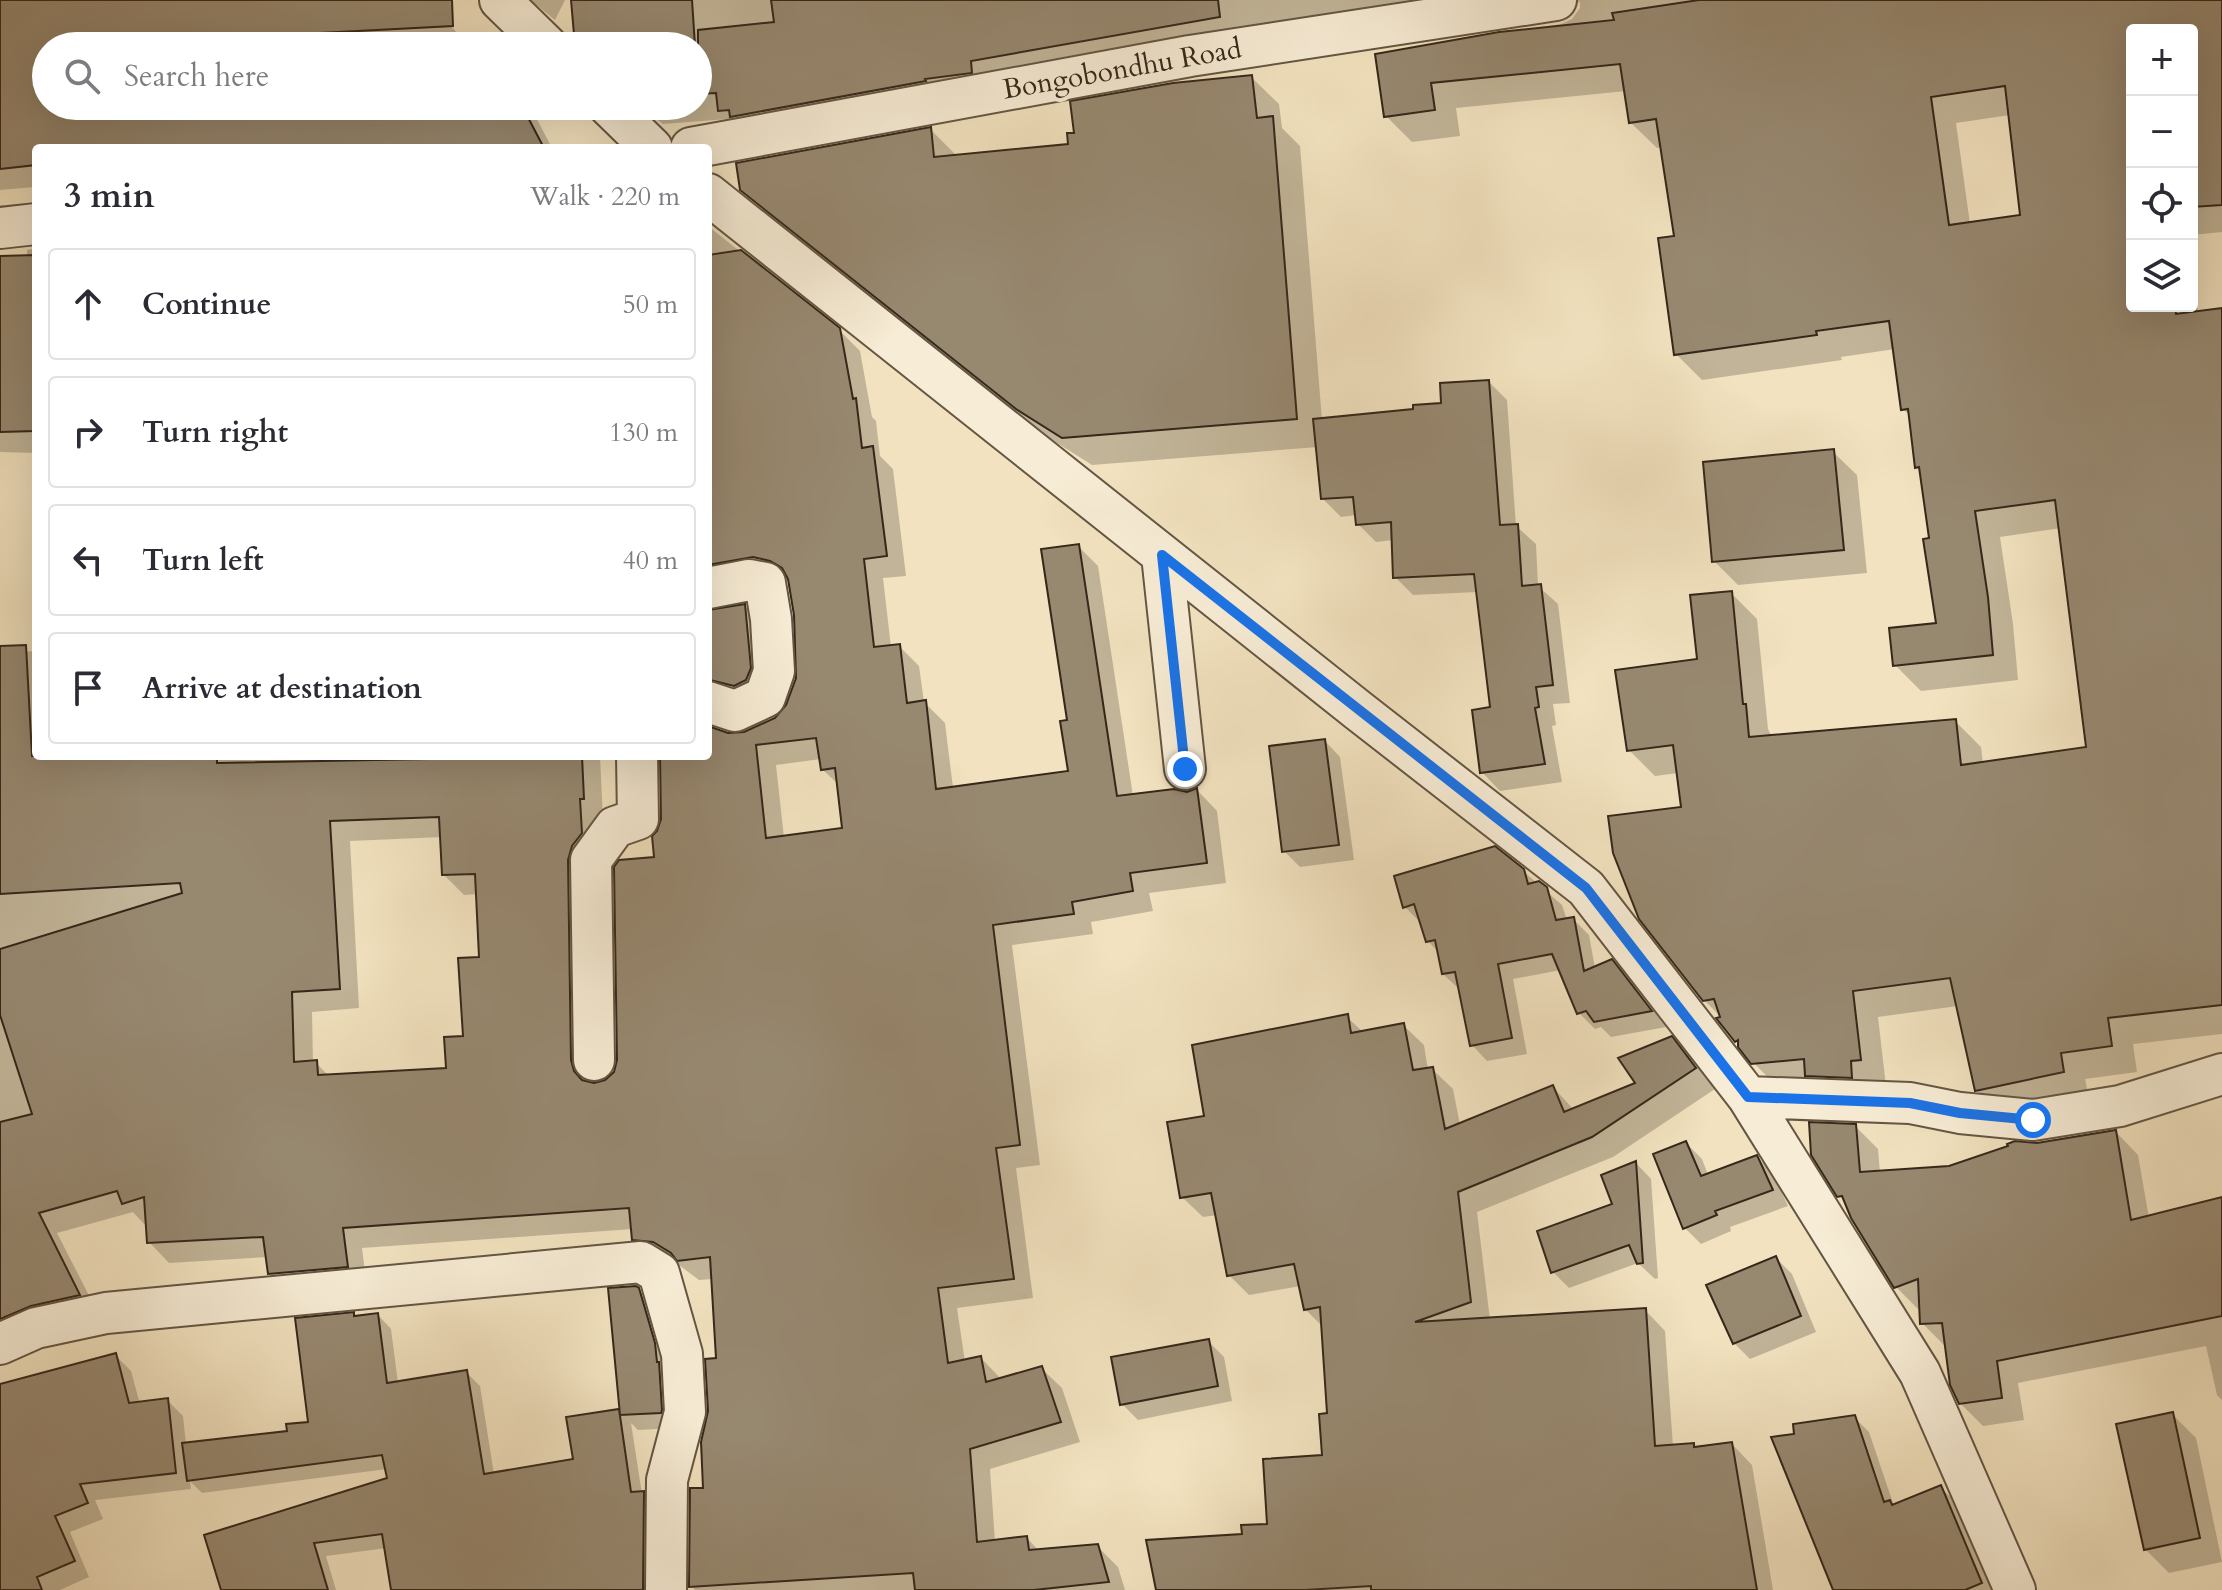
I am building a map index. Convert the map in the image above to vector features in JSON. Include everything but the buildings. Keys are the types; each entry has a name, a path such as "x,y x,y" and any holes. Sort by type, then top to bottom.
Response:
{"street":[{"path":"500,0 533,32"},
{"name":"Bongobondhu Road","path":"712,144 1190,56 1556,0"},
{"path":"623,120 648,144"},
{"path":"712,197 1586,888 1748,1097 1920,1373 2015,1590"},
{"path":"0,228 32,224"},
{"path":"1162,555 1185,769"},
{"path":"712,587 749,580 765,583 774,671 765,697 735,711 712,703"},
{"path":"594,1060 591,860 615,827 638,819 637,760"},
{"path":"1748,1097 1910,1103 1960,1113 2033,1120 2120,1106 2222,1074"},
{"path":"0,1344 36,1328 106,1313 641,1262 659,1273 682,1354 685,1412 667,1480 666,1590"}],"route":[{"path":"1185,769 1162,555 1586,888 1748,1097 1910,1103 1960,1113 2033,1120"}]}
